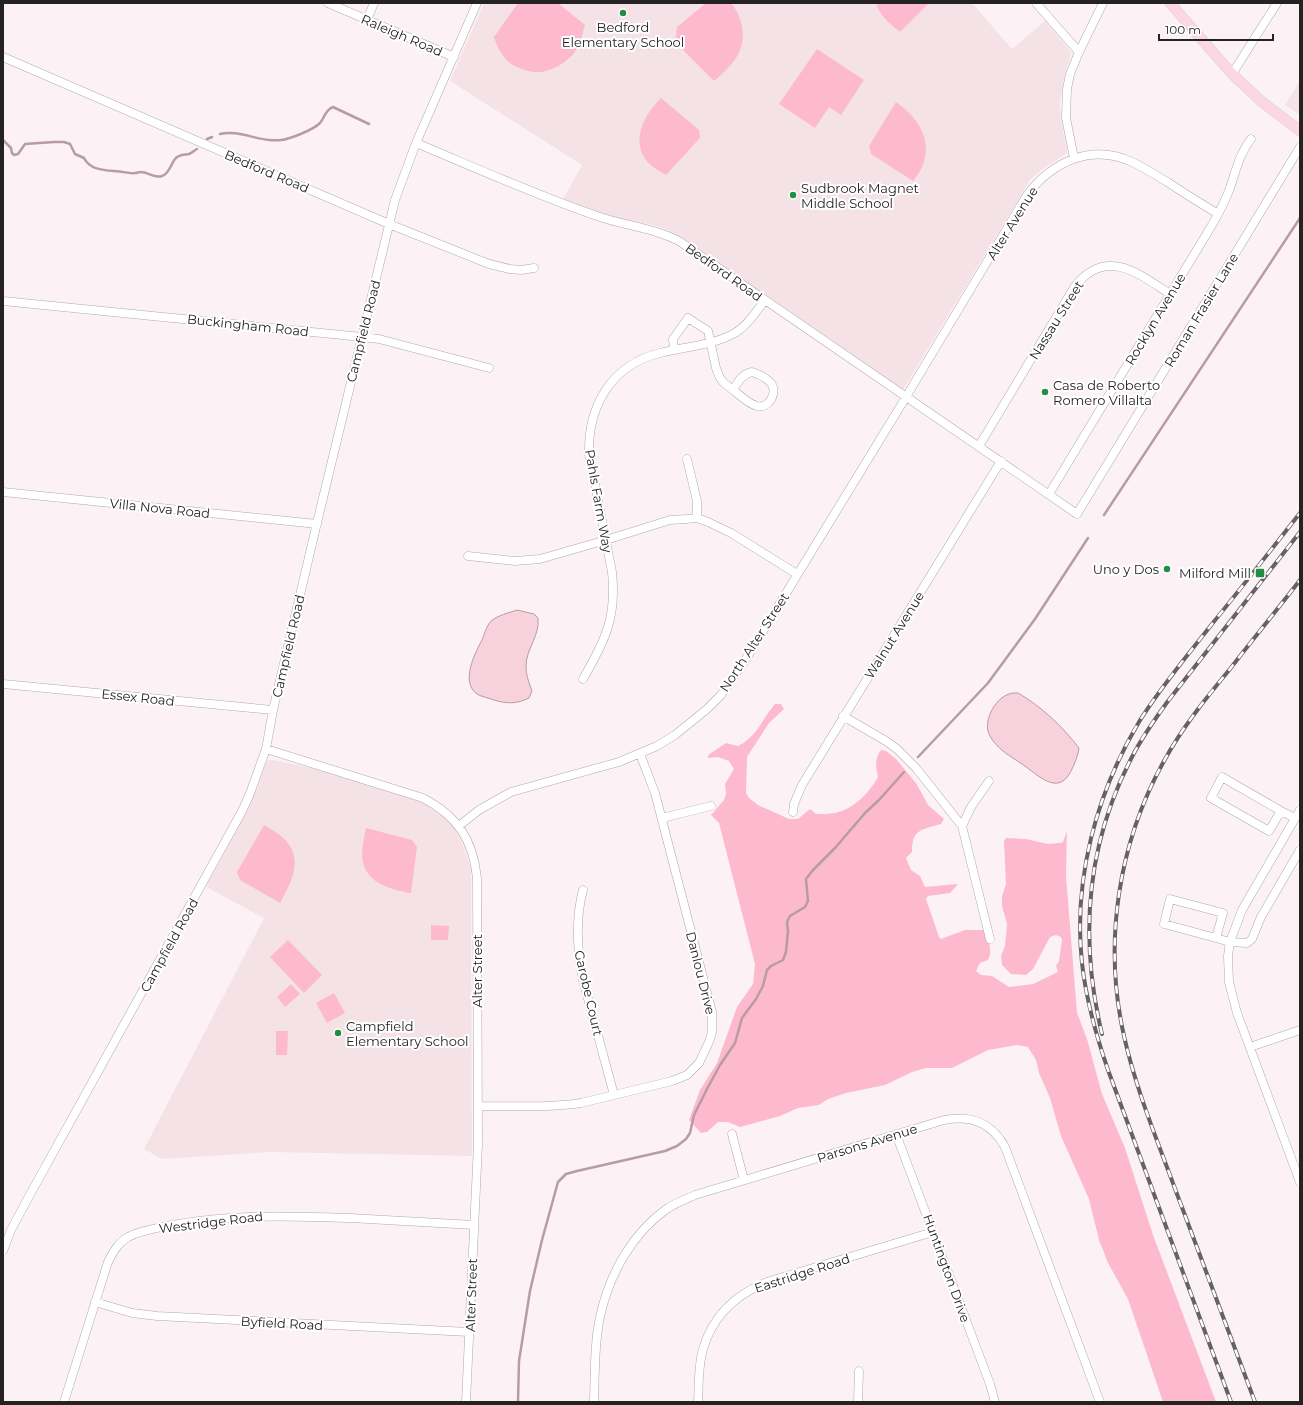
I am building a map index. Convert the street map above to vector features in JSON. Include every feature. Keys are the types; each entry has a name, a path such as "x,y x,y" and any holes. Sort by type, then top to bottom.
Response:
{"main road":[{"path":"1170,3 1232,74 1261,101 1300,131"}],"street":[{"name":"Raleigh Road","path":"328,3 454,57"},
{"path":"367,20 374,3"},
{"name":"Campfield Road","path":"3,1251 11,1230 27,1200 241,813 251,790 266,749 273,710 317,524 399,187 416,143 477,3"},
{"path":"1036,3 1080,52"},
{"path":"1074,158 1066,118 1067,89 1070,74 1103,3"},
{"path":"1232,74 1277,3"},
{"name":"Bedford Road","path":"3,57 389,224 500,268 521,270 534,268"},
{"name":"Rocklyn Avenue","path":"1049,494 1206,237 1230,187 1239,158 1251,139"},
{"name":"Bedford Road","path":"416,143 581,211 665,234 679,241 1077,514"},
{"name":"Roman Frasier Lane","path":"1077,514 1300,148"},
{"name":"Alter Avenue","path":"906,398 1027,195 1036,183 1056,167 1074,158 1088,155 1117,157 1131,161 1218,214"},
{"name":"Nassau Street","path":"979,446 1075,286 1087,274 1100,267 1111,265 1120,266 1139,274 1170,294"},
{"name":"Pahls Farm Way","path":"583,679 603,644 609,625 614,588 589,454 589,432 594,412 607,388 625,369 649,356 711,342 732,335 752,318 765,300"},
{"name":"Buckingham Road","path":"3,301 362,336 489,368"},
{"path":"674,350 673,340 688,318 708,331 716,368 724,383 733,390 754,405 759,406 769,403 774,393 770,383 752,372 743,375 733,390"},
{"name":"North Alter Street","path":"459,826 479,810 511,792 619,762 657,746 675,735 707,709 721,695 744,662 906,398"},
{"path":"688,459 697,501 697,518"},
{"name":"Walnut Avenue","path":"793,812 794,804 802,785 1001,461"},
{"name":"Villa Nova Road","path":"3,492 317,524"},
{"path":"468,556 515,561 528,560 546,557 670,520 697,518 731,533 797,574"},
{"name":"Essex Road","path":"3,684 273,710"},
{"path":"843,716 886,741 906,757 962,826 990,939"},
{"name":"Alter Street","path":"266,749 423,798 442,810 459,826 468,841 476,864 478,1106 477,1179 466,1402"},
{"name":"Danlou Drive","path":"478,1106 561,1106 581,1103 672,1081 687,1075 699,1063 709,1042 712,1032 712,1012 662,818 655,793 640,754"},
{"path":"1281,811 1269,832 1211,798 1222,777 1295,818"},
{"path":"962,826 971,807 989,781"},
{"path":"662,818 711,806"},
{"path":"1300,810 1242,910 1230,942 1228,956 1229,982 1237,1013 1300,1182"},
{"path":"1216,938 1223,912 1170,899 1164,924 1230,942 1250,942 1267,906 1300,850"},
{"name":"Garobe Court","path":"583,890 578,919 579,961 614,1095"},
{"path":"1250,1047 1300,1030"},
{"name":"Parsons Avenue","path":"594,1402 597,1337 600,1318 611,1281 628,1249 652,1221 668,1208 695,1195 744,1180 944,1120 964,1118 984,1124 1001,1139 1005,1147 1100,1402"},
{"path":"732,1134 744,1180"},
{"name":"Huntington Drive","path":"896,1134 990,1384 995,1402"},
{"name":"Westridge Road","path":"64,1402 108,1262 114,1250 129,1236 144,1231 207,1220 266,1216 300,1216 474,1224"},
{"name":"Eastridge Road","path":"698,1402 700,1365 708,1335 717,1319 728,1305 740,1295 754,1286 933,1232"},
{"name":"Byfield Road","path":"95,1302 132,1313 157,1316 469,1332"},
{"path":"858,1402 859,1371"}],"shaded area":[{"name":"Sudbrook Magnet Middle School","path":"484,3 972,3 1012,49 1045,21 1071,54 1065,72 1060,101 1061,120 1067,153 1040,171 1030,180 903,390 682,238 653,225 618,218 583,208 563,199 582,165 450,81"},
{"path":"518,3 558,3 585,25 578,47 563,63 544,72 532,72 524,70 507,61 500,51 494,37"},
{"path":"706,3 731,3 739,16 743,37 742,44 736,58 714,81 675,42 677,27"},
{"path":"876,3 929,3 900,32 882,15"},
{"path":"817,49 864,80 841,115 829,107 815,128 779,104"},
{"path":"1300,81 1300,115 1285,105"},
{"path":"661,98 699,130 700,138 666,175 648,163 644,157 639,141 642,125 650,111"},
{"path":"896,102 914,119 924,138 926,149 925,159 913,181 871,154 869,146"},
{"path":"517,610 534,614 538,618 537,631 528,654 526,666 527,676 532,691 529,698 512,703 483,697 472,689 469,675 470,667 491,621 504,614"},
{"path":"1018,693 1035,704 1051,718 1066,732 1079,748 1076,760 1066,779 1054,783 1041,778 1004,752 996,745 990,736 987,725 994,706 1004,697 1010,694"},
{"path":"775,704 781,704 784,709 769,723 747,757 746,793 749,798 758,805 789,819 798,819 810,809 816,814 842,811 855,804 870,789 878,777 876,766 877,757 881,750 886,751 896,759 916,783 928,805 944,819 941,824 923,829 916,835 912,844 912,852 906,858 911,870 920,876 925,887 958,884 950,893 928,896 926,899 939,937 941,939 965,930 983,930 989,941 990,953 988,960 980,963 976,971 981,975 992,976 1009,987 1033,984 1056,973 1058,971 1056,966 1059,961 1062,940 1061,937 1056,935 1050,937 1033,969 1026,975 1011,974 1002,965 1001,956 1005,946 1007,924 1002,906 1002,896 1006,884 1004,841 1006,838 1026,839 1048,844 1060,843 1063,842 1067,831 1066,876 1077,1013 1087,1039 1102,1094 1125,1148 1153,1235 1216,1402 1163,1402 1128,1299 1108,1263 1099,1240 1089,1199 1061,1136 1050,1098 1039,1073 1036,1060 1028,1047 1017,1045 988,1050 952,1068 926,1068 912,1072 885,1085 846,1093 828,1099 819,1105 798,1108 780,1116 740,1127 728,1122 718,1122 707,1132 701,1133 689,1120 700,1090 717,1063 737,1007 753,984 755,964 719,823 711,815 724,800 726,794 725,784 734,769 729,761 718,757 708,758 708,755 726,743 738,746 745,742 755,733"},
{"name":"Campfield Elementary School","path":"269,760 316,769 407,796 422,802 439,813 449,821 456,830 471,868 472,1156 270,1152 162,1159 144,1149 264,918 206,887 246,813 257,789 266,763"},
{"path":"264,825 276,832 289,845 295,861 292,878 280,903 240,880 237,872"},
{"path":"366,828 412,840 417,847 411,893 387,887 372,878 367,872 362,856"},
{"path":"431,925 449,926 448,940 431,940"},
{"path":"288,940 322,975 304,993 270,957"},
{"path":"291,984 300,994 285,1007 277,997"},
{"path":"334,993 345,1013 327,1023 316,1003"},
{"path":"276,1031 288,1031 287,1055 276,1055"}],"waterway":[{"path":"220,134 235,133 265,140 281,140 301,134 317,126 328,110 333,107 369,124"},
{"path":"207,139 212,137"},
{"path":"3,140 11,148 14,155 18,154 25,144 64,142 70,144 75,154 84,158 91,166 101,170 132,173 144,172 157,177 164,175 170,169 178,156 189,154 197,149"},
{"path":"1104,515 1300,218"},
{"path":"918,757 988,683 1035,619 1088,538"},
{"path":"518,1402 519,1361 530,1291 558,1182 566,1174 665,1151 677,1146 686,1139 690,1133 694,1115 707,1089 720,1065 735,1043 742,1018 756,999 763,986 767,970 771,966 783,960 786,952 788,931 787,922 790,916 805,907 808,901 806,879 904,772"}],"railway":[{"path":"1231,1402 1099,1044 1089,1004 1082,963 1080,932 1081,900 1091,838 1100,808 1111,778 1139,722 1174,672 1300,513"},
{"path":"1102,1034 1095,998 1091,963 1089,927 1091,892 1096,858 1105,824 1117,790 1144,735 1158,715 1300,532"},
{"path":"1255,1402 1155,1135 1129,1056 1118,1001 1115,965 1115,930 1119,895 1135,826 1148,793 1164,761 1179,737 1212,691 1300,580"}],"place":[{"name":"Bedford Elementary School","path":"623,13"},
{"name":"Sudbrook Magnet Middle School","path":"793,195"},
{"name":"Casa de Roberto Romero Villalta","path":"1045,392"},
{"name":"Uno y Dos","path":"1167,569"},
{"name":"Milford Mill","path":"1260,573"},
{"name":"Campfield Elementary School","path":"338,1033"}]}
